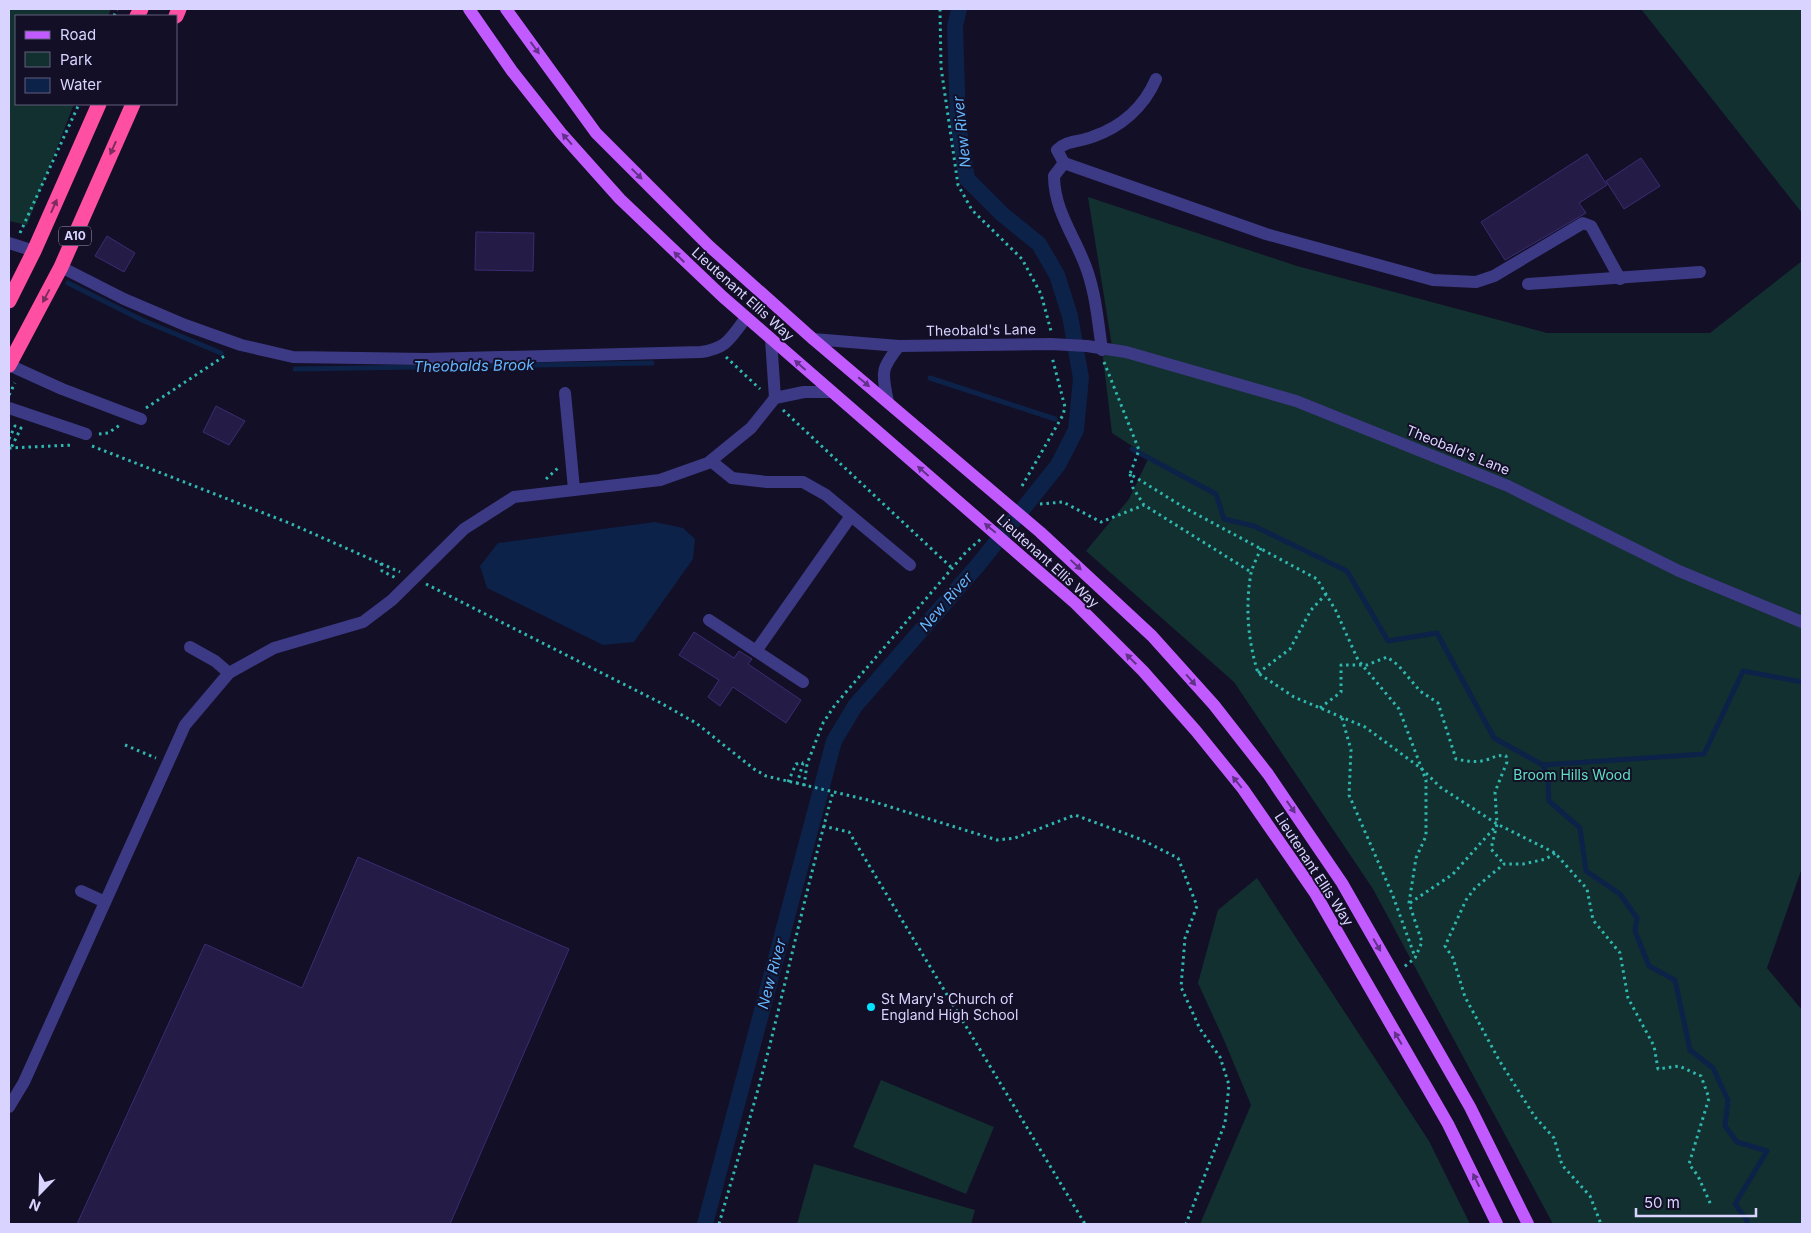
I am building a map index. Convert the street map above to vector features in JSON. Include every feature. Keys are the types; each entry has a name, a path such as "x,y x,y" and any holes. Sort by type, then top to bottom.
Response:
{"highway":[{"name":"A10","path":"9,301 34,251 99,105"},
{"name":"A10","path":"9,365 61,267 133,105"}],"main road":[{"name":"Lieutenant Ellis Way","path":"469,9 512,71 561,133 614,192 687,265 1075,603 1143,671 1196,731 1242,789 1315,893 1448,1124 1497,1224"},
{"name":"Lieutenant Ellis Way","path":"506,9 596,133 708,246 813,339 1040,532 1152,636 1214,705 1268,774 1342,883 1470,1107 1528,1224"}],"street":[{"path":"1156,79 1140,106 1124,122 1093,137 1064,143 1057,150 1064,163 1266,234 1433,280 1476,282 1494,276 1583,223 1591,226 1620,279"},
{"path":"1064,163 1054,176 1056,200 1086,267 1094,291 1102,350"},
{"path":"14,239 34,251"},
{"path":"61,267 124,299 186,325 242,345 293,357 426,359 701,352 718,350 727,342 746,318"},
{"path":"1528,284 1700,272"},
{"path":"771,339 774,399"},
{"name":"Theobald's Lane","path":"813,339 899,346 1056,340 1102,350 1126,352 1296,401 1508,486 1679,571 1802,622"},
{"path":"888,402 883,371 886,361 899,346"},
{"path":"9,365 62,389 137,417"},
{"path":"10,1104 24,1082 186,725 229,673 274,648 363,622 392,600 464,529 514,497 660,480 711,460 751,428 774,399 804,392 832,392"},
{"path":"565,393 574,489"},
{"path":"9,408 85,442"},
{"path":"711,460 732,478 767,482 803,482 826,495 910,565"},
{"path":"756,651 851,516"},
{"path":"709,620 803,682"},
{"path":"190,646 215,661 229,673"},
{"path":"82,891 105,902"}],"path":[{"path":"940,9 941,67 958,185 972,210 1022,258 1041,294 1056,340"},
{"path":"14,239 79,105"},
{"path":"10,448 85,442 108,433 137,417 242,345"},
{"path":"718,350 774,399 953,569"},
{"path":"1102,350 1104,364 1139,450 1130,474 1133,488 1144,506 1251,572"},
{"path":"1022,486 1063,416 1065,407 1058,377 1053,366"},
{"path":"9,439 15,426"},
{"path":"10,448 21,428"},
{"path":"85,442 256,509 405,575"},
{"path":"539,481 547,479 558,467 572,467"},
{"path":"1130,474 1185,508 1316,579 1326,594 1362,665 1400,710 1426,780 1426,836 1416,858 1409,903 1422,942 1415,958 1394,975"},
{"path":"1040,504 1063,502 1102,522 1144,506"},
{"path":"804,786 808,764 823,723 835,705 966,552 983,538"},
{"path":"1261,548 1251,572 1248,616 1250,646 1258,673 1294,697 1364,728 1422,769 1440,787 1497,825 1555,853 1587,889 1593,920 1620,953 1628,998 1654,1046 1658,1069 1679,1066 1701,1076 1709,1098 1703,1125 1689,1164 1698,1176 1711,1205"},
{"path":"381,563 382,571 400,580 394,586"},
{"path":"430,586 659,702 696,724 754,770 788,782 868,800 997,840 1014,838 1075,815 1140,839 1178,858 1197,906 1185,938 1181,987 1200,1028 1220,1057 1228,1084 1225,1123 1186,1224"},
{"path":"1258,673 1290,649 1310,610 1326,594"},
{"path":"1320,708 1341,692 1341,665 1362,665 1387,657 1398,664 1420,691 1438,703 1456,759 1470,762 1500,755 1506,756 1507,762 1495,792 1497,825 1491,849 1504,864"},
{"path":"1342,718 1351,750 1349,795 1393,896 1415,958"},
{"path":"125,744 168,763"},
{"path":"796,784 803,763"},
{"path":"788,782 796,764 808,764"},
{"path":"719,1224 775,1026 823,826 833,792"},
{"path":"1409,903 1453,874 1497,825"},
{"path":"823,826 850,832 1085,1224"},
{"path":"1555,853 1546,859 1523,864 1504,864 1475,888 1466,900 1445,946 1453,958 1465,997 1499,1060 1535,1117 1554,1138 1562,1165 1590,1196 1601,1224"}],"green space":[{"path":"9,9 111,9 108,15 15,15 15,105 74,105 27,225 9,221"},
{"path":"1641,9 1802,9 1802,213"},
{"name":"Broom Hills Wood","path":"1088,197 1297,266 1547,333 1710,333 1802,261 1802,868 1767,968 1802,1010 1802,1224 1553,1224 1373,889 1234,682 1086,551 1129,499 1149,457 1112,433 1102,350 1112,346"},
{"path":"1257,878 1429,1141 1470,1224 1200,1224 1251,1105 1198,983 1218,910"},
{"path":"881,1080 994,1127 966,1194 853,1147"},
{"path":"814,1164 975,1210 971,1224 797,1224"}],"water":[{"path":"655,522 683,528 695,539 693,559 634,642 603,645 487,588 480,566 498,543"}],"building":[{"path":"1587,154 1607,185 1579,203 1586,213 1505,260 1481,222"},
{"path":"1641,158 1660,186 1624,209 1606,181"},
{"path":"476,232 534,233 533,271 475,270"},
{"path":"107,236 135,253 124,272 95,256"},
{"path":"216,406 245,421 229,445 203,432"},
{"path":"694,632 734,658 739,651 752,659 748,664 801,700 786,723 733,687 720,706 708,697 719,680 679,655"},
{"path":"358,857 569,949 450,1224 77,1224 205,944 302,988"}],"waterway":[{"name":"New River","path":"705,1224 834,741 855,706 978,565 1058,465 1076,430 1081,378 1070,316 1057,275 1039,244 1002,214 967,179 958,123 955,26 959,9"},
{"name":"Theobalds Brook","path":"68,283 142,320 221,353"},
{"name":"Theobalds Brook","path":"295,369 652,363"},
{"name":"Theobalds Brook","path":"930,378 1055,419"},
{"name":"Theobalds Brook","path":"1132,449 1216,494 1224,519 1254,526 1347,571 1388,641 1437,633 1494,738 1543,765 1548,780 1549,801 1580,828 1586,871 1620,894 1637,918 1635,931 1649,966 1675,980 1690,1050 1713,1068 1728,1100 1725,1126 1737,1142 1767,1151 1735,1204 1747,1220 1747,1224"},
{"path":"1543,765 1704,754 1743,671 1802,682"}],"place":[{"name":"St Mary's Church of England High School","path":"871,1007"}]}
